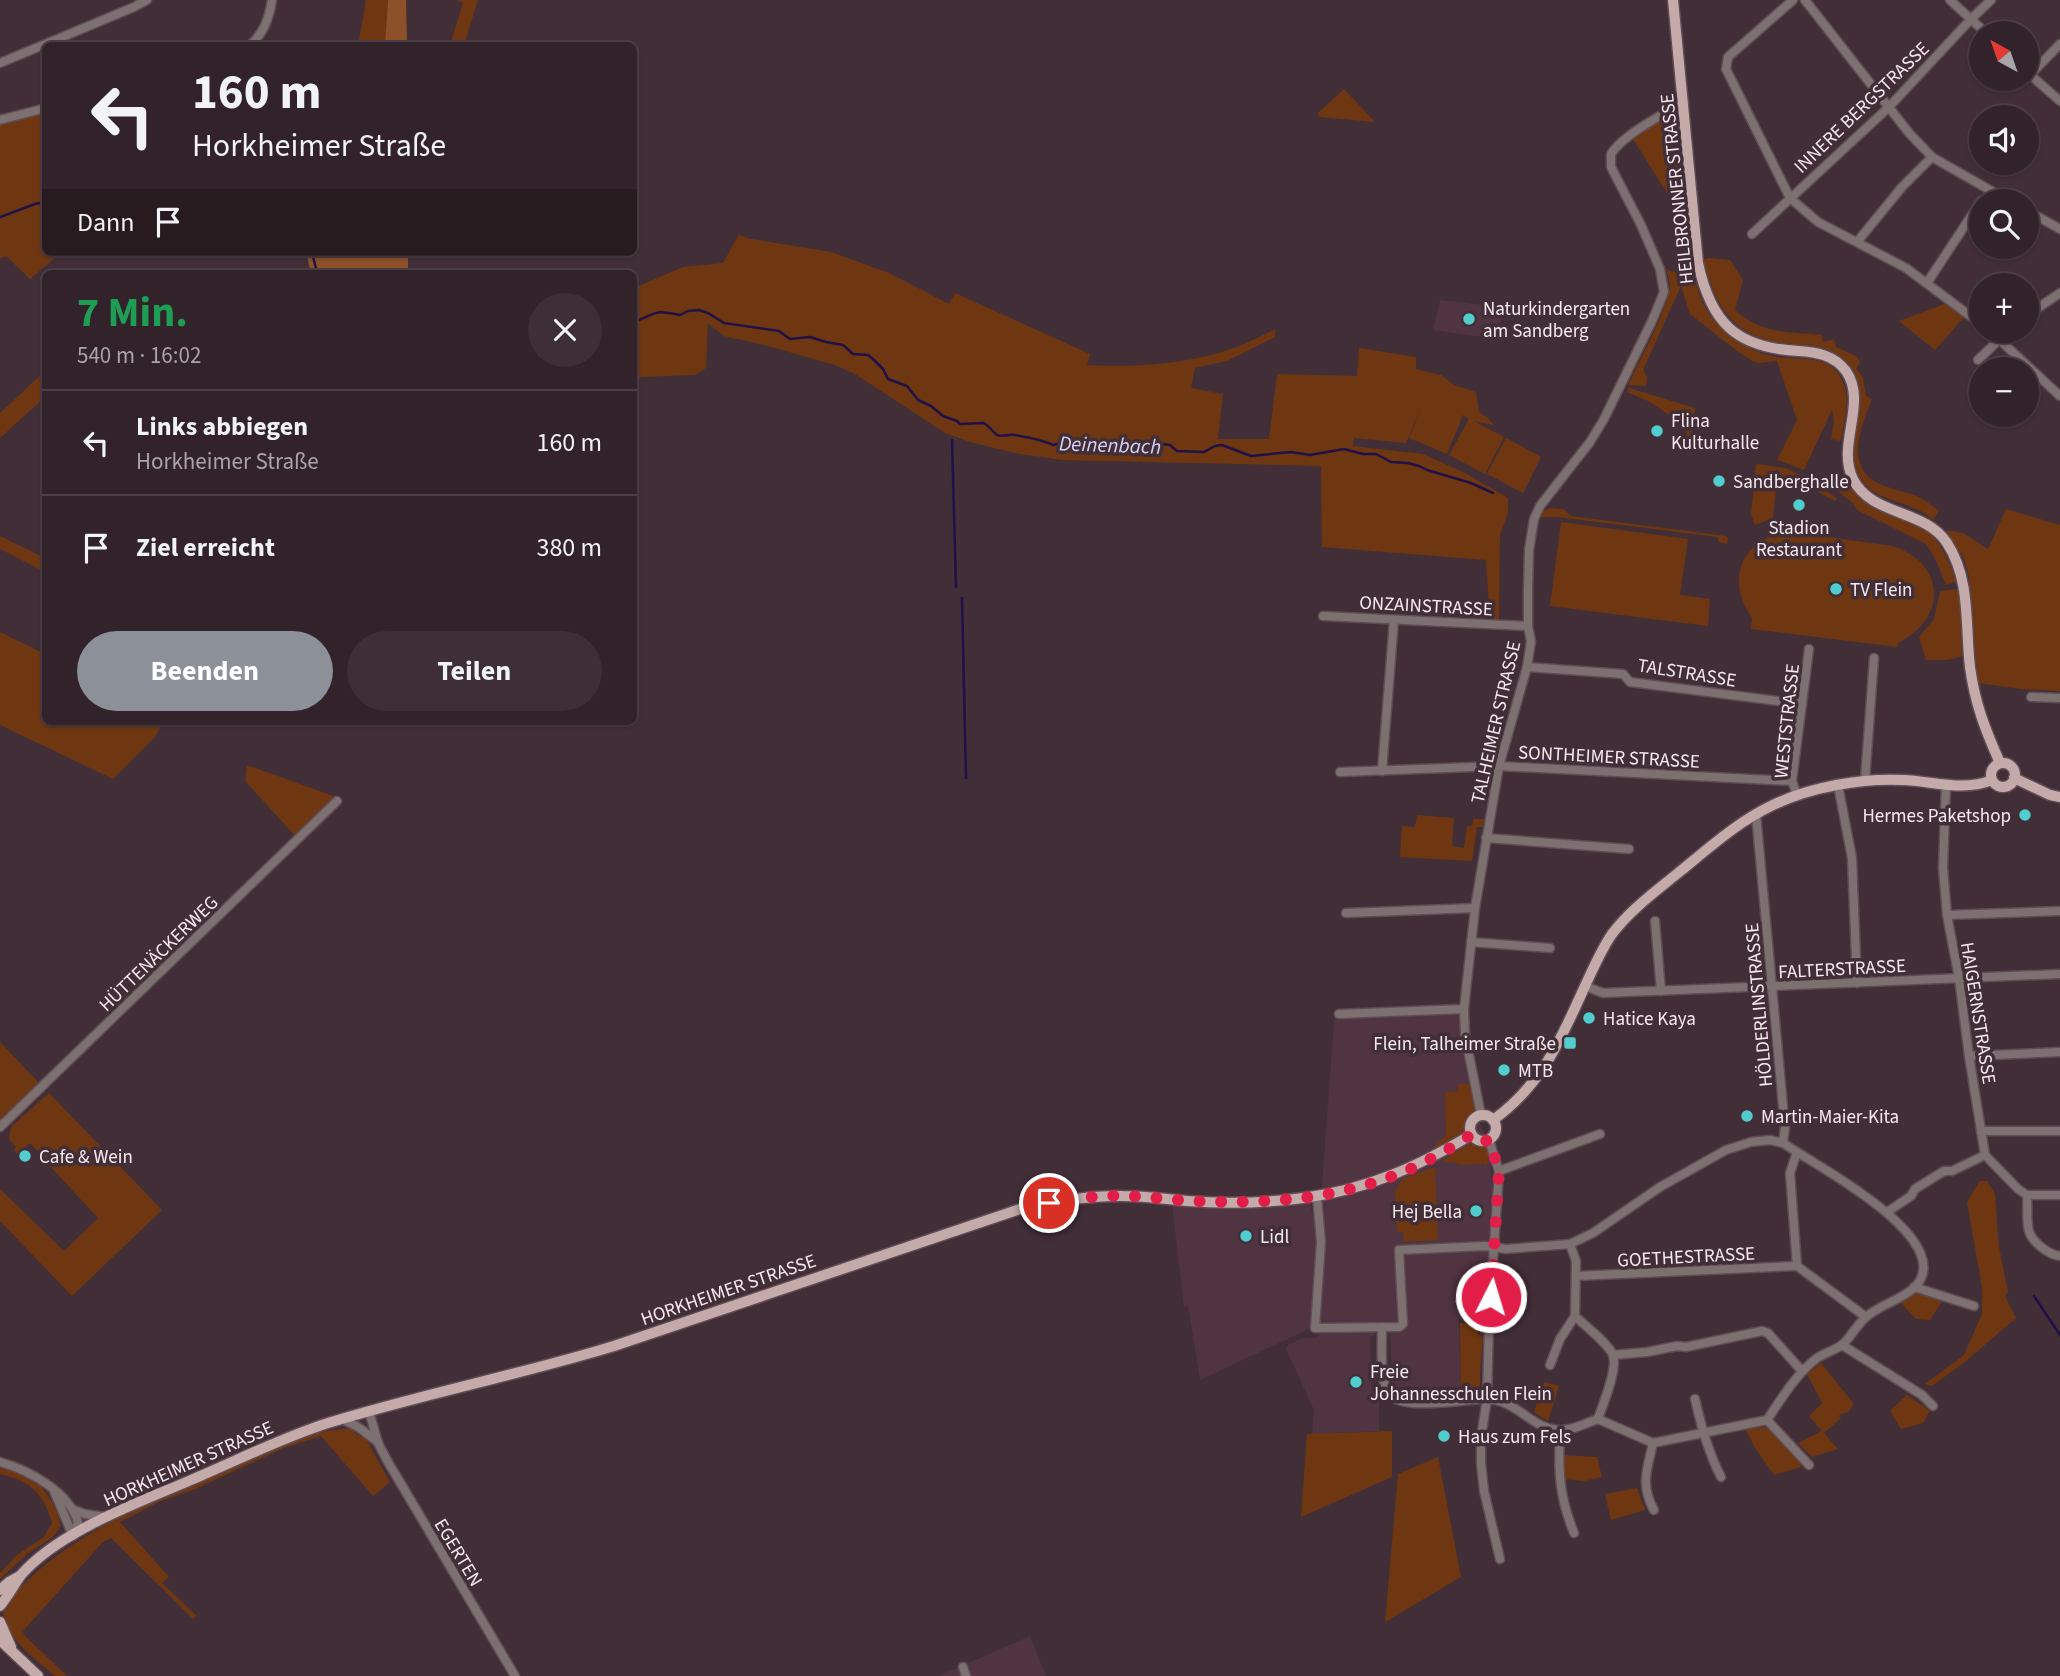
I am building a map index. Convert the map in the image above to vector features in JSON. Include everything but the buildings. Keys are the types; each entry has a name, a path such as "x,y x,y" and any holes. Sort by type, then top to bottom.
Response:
{"main road":[{"name":"HEILBRONNER STRASSE","path":"1673,0 1698,262 1703,288 1722,321 1750,342 1770,349 1827,355 1847,372 1853,385 1854,400 1848,457 1848,468 1853,481 1861,492 1876,502 1922,521 1947,542 1959,565 1964,586 1970,665 1981,720 2000,762"},
{"path":"2000,762 2006,763 2012,766 2014,778 2011,784 2005,787 1998,786 1992,780 1992,769 2000,762"},
{"path":"2014,778 2060,797"},
{"path":"1493,1120 1518,1100 1545,1067 1612,934 1626,918 1720,838 1756,814 1797,795 1838,785 1865,780 1902,780 1946,785 1979,785 1992,780"},
{"path":"1481,1115 1493,1120 1496,1129 1489,1140 1481,1142 1471,1135 1471,1123 1481,1115"},
{"name":"HORKHEIMER STRASSE","path":"0,1606 21,1576 51,1550 73,1536 108,1517 306,1431 342,1419 561,1362 1023,1209 1076,1198 1121,1196 1230,1202 1317,1196 1401,1173 1471,1135"},
{"name":"HORKHEIMER STRASSE","path":"0,1590 21,1576"},
{"path":"0,1622 13,1653"},
{"path":"0,1640 38,1676"}],"street":[{"path":"51,42 147,0"},
{"path":"253,42 270,16 272,0"},
{"path":"1793,0 1728,57 1726,69 1790,198 1818,222 1906,268 1969,315"},
{"path":"1950,0 1971,19"},
{"name":"INNERE BERGSTRASSE","path":"1752,234 1889,107 1991,0"},
{"path":"1809,1 1889,107 1932,157 1986,189"},
{"path":"2039,63 2060,44"},
{"path":"0,63 42,46"},
{"path":"2039,83 2060,101"},
{"name":"TALHEIMER STRASSE","path":"1481,1115 1465,1035 1464,1009 1475,908 1499,766 1527,667 1531,641 1528,626 1529,550 1536,511 1604,419 1664,292 1660,268 1611,167 1611,154 1633,134 1684,103"},
{"path":"0,120 42,109"},
{"path":"1857,242 1902,187 1932,157"},
{"path":"2039,217 2060,229"},
{"path":"1927,283 1969,219"},
{"path":"2039,307 2060,293"},
{"path":"1981,357 1994,343"},
{"path":"2004,343 2060,396"},
{"name":"ONZAINSTRASSE","path":"1323,616 1528,626"},
{"path":"1382,771 1394,620"},
{"name":"WESTSTRASSE","path":"1797,795 1792,780 1810,649"},
{"path":"1865,780 1874,658"},
{"name":"TALSTRASSE","path":"1527,667 1623,674 1630,682 1802,704"},
{"path":"2031,697 2060,698"},
{"name":"SONTHEIMER STRASSE","path":"1340,772 1499,766 1792,780"},
{"path":"1838,785 1852,858 1857,983"},
{"name":"HAIGERNSTRASSE","path":"1946,785 1943,867 1947,915 1985,1155"},
{"name":"HÜTTENÄCKERWEG","path":"0,1127 337,801"},
{"name":"HÖLDERLINSTRASSE","path":"1756,814 1786,1128 1783,1143"},
{"path":"1486,838 1629,849"},
{"path":"1346,913 1475,908"},
{"path":"1947,915 2060,911"},
{"path":"1656,921 1661,990"},
{"path":"1472,942 1550,948"},
{"name":"FALTERSTRASSE","path":"1586,986 1603,993 2060,974"},
{"path":"1339,1014 1464,1009"},
{"path":"1969,1056 2060,1052"},
{"path":"1981,1131 2060,1131"},
{"path":"1499,1171 1600,1133"},
{"path":"1489,1140 1499,1171 1487,1399 1481,1437 1484,1491 1500,1559"},
{"path":"1317,1196 1321,1242 1315,1328 1382,1327 1399,1327 1403,1324 1399,1250 1495,1247 1506,1249 1570,1244 1594,1233 1660,1187 1726,1150 1751,1142 1770,1140 1783,1143 1887,1212 1911,1238 1923,1263 1921,1276 1914,1287 1866,1317 1843,1345 1819,1356 1802,1371 1767,1420 1653,1443 1598,1419 1560,1431 1543,1427 1507,1402 1487,1399 1403,1402 1390,1396 1384,1384 1382,1327"},
{"path":"1797,1152 1790,1173 1797,1266 1866,1317"},
{"path":"1887,1212 1911,1196 1914,1189 1944,1171 1952,1171 1985,1155 2027,1195 2060,1195"},
{"path":"2027,1195 2029,1231 2047,1251 2060,1255"},
{"path":"1550,1364 1560,1339 1575,1316 1576,1261 1570,1244"},
{"name":"GOETHESTRASSE","path":"1576,1276 1797,1266"},
{"path":"1914,1287 1974,1306"},
{"path":"1575,1316 1613,1355 1615,1365 1598,1419"},
{"path":"1613,1355 1686,1347 1762,1331 1768,1333 1802,1371"},
{"path":"1843,1345 1922,1395 1933,1406"},
{"path":"1695,1399 1702,1432 1721,1477"},
{"name":"EGERTEN","path":"369,1411 388,1462 514,1676"},
{"name":"EGERTEN","path":"342,1419 379,1443"},
{"path":"1767,1420 1809,1465"},
{"path":"1560,1431 1559,1485 1574,1533"},
{"path":"1653,1443 1645,1489 1647,1499 1654,1510"},
{"path":"0,1462 26,1471 67,1502 78,1522 73,1536"},
{"path":"54,1491 73,1536"},
{"path":"72,1509 108,1517"}],"shaded area":[{"path":"364,0 388,0 385,42 359,42 366,1"},
{"path":"388,0 406,0 407,42 385,42"},
{"path":"456,0 478,0 465,42 451,42 463,3"},
{"path":"1344,89 1375,122 1319,117 1318,113"},
{"path":"1672,113 1678,119 1684,198 1674,204 1633,139"},
{"path":"42,114 42,256 57,256 30,279 6,256 0,259 0,124"},
{"path":"739,234 746,238 831,252 889,273 949,304 955,293 1090,354 1087,365 1124,366 1182,361 1237,347 1276,329 1275,337 1227,361 1195,368 1191,388 1223,394 1218,439 1269,439 1277,374 1357,376 1359,348 1416,357 1416,369 1441,375 1454,385 1476,392 1479,412 1494,425 1474,421 1504,437 1485,474 1449,455 1469,419 1463,415 1447,454 1409,438 1424,400 1406,443 1354,438 1353,446 1423,454 1465,473 1508,498 1508,512 1500,535 1499,620 1490,621 1486,560 1322,547 1321,466 1062,460 1015,453 945,433 855,374 835,365 724,336 708,323 706,368 695,375 637,379 637,287 683,267 723,263"},
{"path":"307,256 408,256 408,270 310,270"},
{"path":"1691,257 1703,303 1716,324 1729,336 1768,355 1823,363 1840,376 1847,401 1841,441 1831,439 1834,421 1832,410 1804,470 1777,460 1797,420 1777,361 1754,362 1737,351 1690,314 1681,286 1643,370 1647,377 1646,386 1628,385 1666,301 1670,285 1666,269 1688,277"},
{"path":"1703,260 1730,260 1743,280 1735,310 1745,318 1765,328 1822,335 1823,342 1834,339 1836,347 1856,356 1860,362 1856,369 1863,377 1866,396 1872,399 1858,442 1860,464 1874,481 1921,498 1939,511 1933,520 1924,513 1876,493 1864,483 1856,469 1854,454 1860,390 1856,376 1846,362 1821,347 1773,341 1743,329 1732,320 1715,294"},
{"name":"Naturkindergarten am Sandberg","path":"1440,300 1509,308 1490,338 1433,330"},
{"path":"1947,303 1965,316 1935,350 1899,321"},
{"path":"42,374 42,400 0,438 0,413"},
{"path":"1629,388 1695,408 1691,444 1686,444 1685,425 1648,401 1627,392"},
{"path":"1506,438 1541,457 1523,493 1487,474"},
{"path":"1756,464 1785,468 1837,498 1835,501 1811,488 1777,481 1773,518 1755,525 1751,514"},
{"path":"1847,481 1858,497 1874,507 1931,532 1957,581 1946,585 1926,544 1857,510 1853,503 1835,489"},
{"path":"1549,508 1563,509 1571,516 1726,536 1727,544 1719,542 1717,537 1541,517"},
{"path":"2006,509 2060,525 2060,691 1978,683 1969,577 1963,555 1952,547 1947,530 1963,533 1988,549"},
{"path":"1561,522 1688,539 1680,595 1710,599 1708,626 1550,606"},
{"path":"1779,533 1798,533 1893,546 1910,554 1923,565 1931,578 1934,592 1926,620 1898,643 1898,647 1751,629 1752,618 1740,592 1741,568 1754,547"},
{"path":"0,536 42,557 42,570 0,549"},
{"path":"1958,589 1962,656 1948,660 1926,660 1919,637 1934,619 1940,591"},
{"path":"0,632 42,653 42,725 162,725 155,737 113,779 0,725"},
{"path":"247,765 336,797 297,838 245,781"},
{"path":"1417,815 1454,818 1452,846 1464,848 1467,826 1472,826 1473,819 1484,819 1483,827 1477,827 1472,861 1400,857 1402,826 1415,827"},
{"path":"1457,1003 1476,1111 1489,1149 1493,1232 1483,1318 1459,1320 1461,1396 1404,1394 1392,1383 1390,1322 1311,1328 1200,1380 1188,1306 1184,1307 1172,1205 1276,1207 1310,1203 1318,1237 1335,1010"},
{"path":"0,1042 40,1084 0,1124"},
{"path":"1458,1084 1471,1084 1476,1111 1465,1129 1444,1146 1426,1155 1400,1165 1428,1153 1446,1135 1445,1092 1458,1091"},
{"path":"49,1093 162,1210 72,1296 0,1221 0,1189 64,1251 98,1218 30,1143 17,1154 14,1150 16,1147 9,1139 11,1127"},
{"path":"1473,1143 1483,1144 1489,1149 1487,1166 1445,1162 1453,1153"},
{"path":"1435,1167 1438,1240 1404,1242 1403,1232 1397,1232 1395,1192 1402,1179"},
{"path":"1980,1181 1987,1181 1995,1194 1999,1247 2008,1292 2005,1296 2016,1318 1932,1386 1925,1384 1964,1355 1982,1314 1982,1287 1967,1202"},
{"path":"1917,1293 1942,1301 1930,1320 1916,1319 1901,1303"},
{"path":"1479,1322 1478,1335 1483,1336 1480,1396 1461,1396 1460,1323"},
{"name":"Freie Johannesschulen Flein","path":"1371,1331 1376,1335 1370,1336 1372,1397 1379,1397 1379,1431 1312,1434 1314,1410 1286,1349 1288,1345 1303,1338 1316,1338 1320,1333"},
{"path":"1821,1363 1854,1404 1848,1412 1839,1415 1841,1418 1824,1433 1838,1449 1812,1457 1798,1443 1822,1431 1809,1416 1822,1403 1807,1374"},
{"path":"1544,1382 1559,1386 1548,1421 1534,1412"},
{"path":"1907,1395 1930,1411 1923,1423 1901,1429 1890,1411"},
{"path":"1768,1426 1799,1459 1801,1467 1774,1475 1746,1430"},
{"path":"356,1429 354,1433 366,1439 390,1482 373,1496 321,1436 284,1448 195,1489 159,1502 120,1522 169,1577 162,1583 197,1616 193,1619 111,1538 103,1542 23,1631 67,1676 55,1676 33,1658 14,1637 6,1620 3,1621 7,1603 14,1594 45,1565 82,1538 122,1516 299,1438"},
{"path":"1392,1431 1392,1477 1301,1517 1307,1434"},
{"path":"1563,1455 1597,1457 1602,1477 1584,1481 1563,1479"},
{"path":"1438,1457 1461,1577 1385,1622 1398,1474"},
{"path":"0,1468 22,1473 37,1483 56,1510 61,1526 53,1537 27,1554 0,1579 0,1573 17,1555 44,1537 52,1523 40,1496 20,1480 0,1474"},
{"path":"1637,1488 1645,1510 1611,1520 1605,1494"},
{"path":"1030,1636 1046,1676 939,1676"}],"waterway":[{"name":"Deinenbach","path":"0,217 42,203"},
{"name":"Deinenbach","path":"313,256 316,270"},
{"name":"Deinenbach","path":"637,321 656,313 680,315 699,310 724,323 779,331 790,339 810,337 843,345 853,354 868,355 883,369 888,379 907,386 918,400 943,416 960,424 984,423 999,436 1020,436 1053,445 1065,442 1094,447 1102,444 1129,444 1136,449 1146,449 1162,444 1170,445 1177,451 1204,452 1222,445 1251,456 1291,452 1310,455 1344,449 1376,454 1391,462 1419,466 1493,493"},
{"path":"952,440 956,587"},
{"path":"962,598 966,778"},
{"path":"2034,1296 2060,1335"}],"place":[{"name":"Naturkindergarten am Sandberg","path":"1469,319"},
{"name":"Flina Kulturhalle","path":"1657,431"},
{"name":"Sandberghalle","path":"1719,481"},
{"name":"Stadion Restaurant","path":"1799,505"},
{"name":"TV Flein","path":"1836,589"},
{"name":"Hermes Paketshop","path":"2025,815"},
{"name":"Hatice Kaya","path":"1589,1018"},
{"name":"Flein, Talheimer Straße","path":"1570,1043"},
{"name":"MTB","path":"1504,1070"},
{"name":"Martin-Maier-Kita","path":"1747,1116"},
{"name":"Cafe & Wein","path":"25,1156"},
{"name":"Hej Bella","path":"1476,1211"},
{"name":"Lidl","path":"1246,1236"},
{"name":"Freie Johannesschulen Flein","path":"1356,1382"},
{"name":"Haus zum Fels","path":"1444,1436"}],"route":[{"path":"1049,1203 1076,1198 1121,1196 1230,1202 1326,1195 1401,1173 1471,1135 1481,1142 1489,1140 1499,1171 1491,1297"}]}
